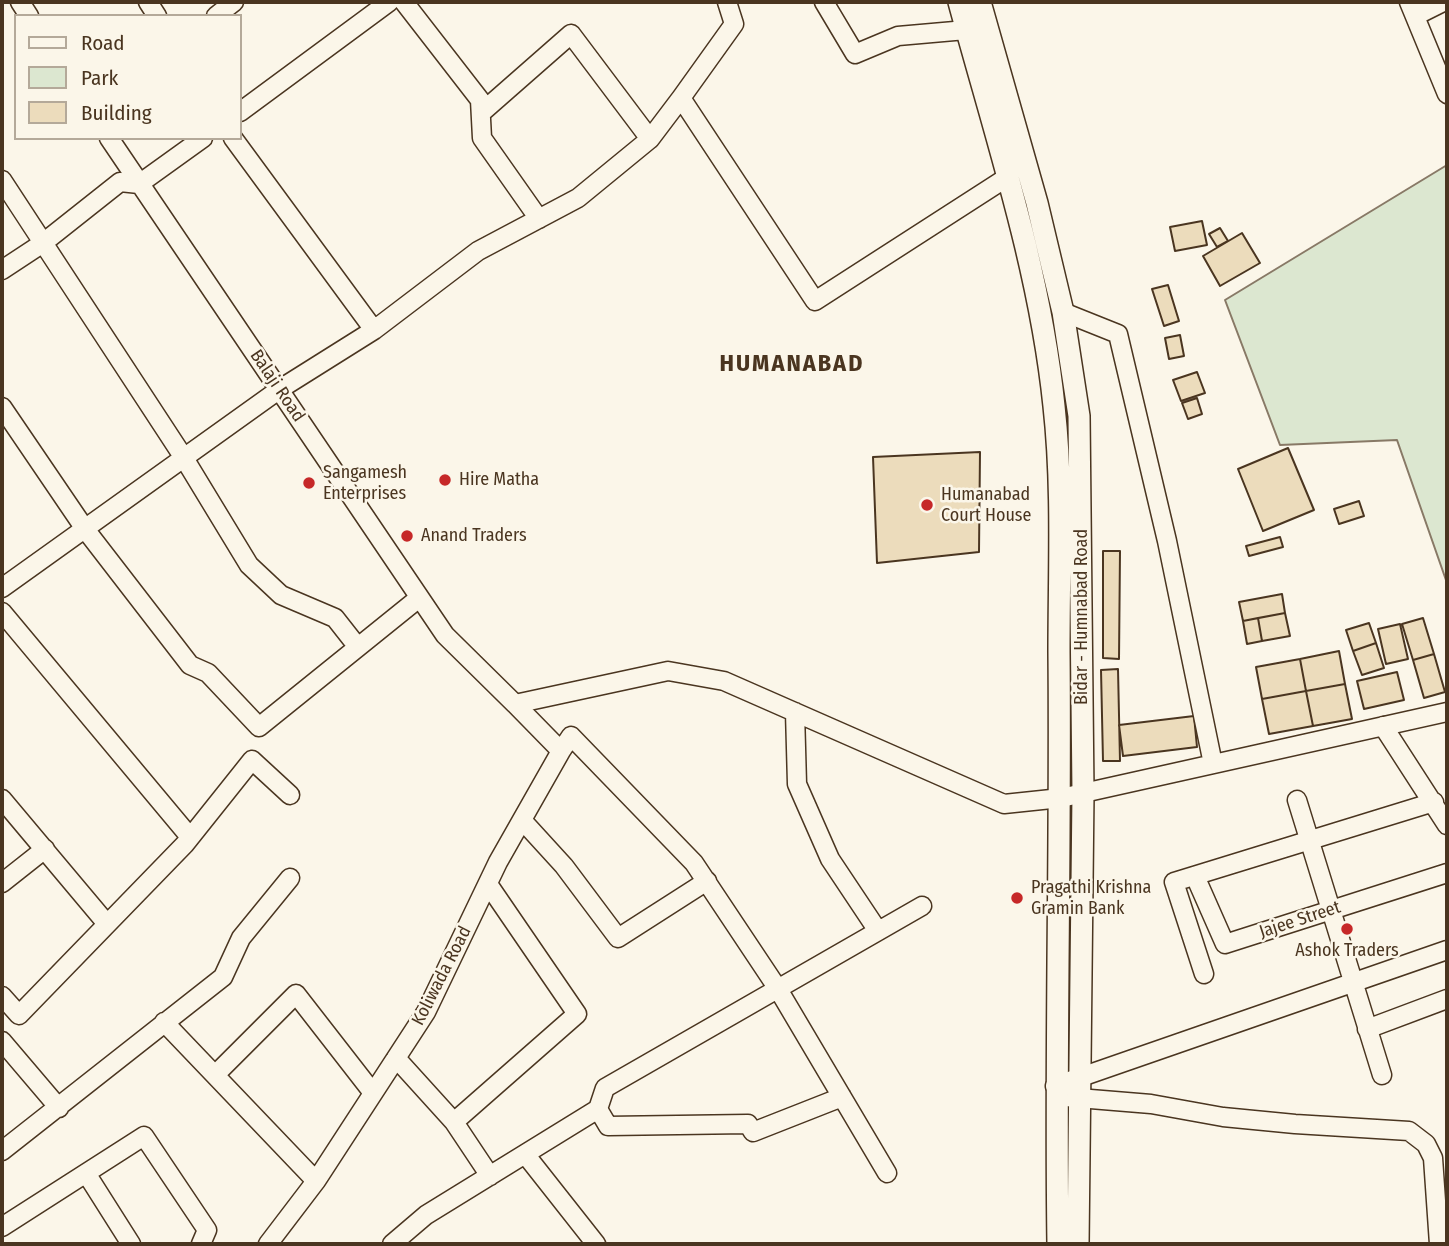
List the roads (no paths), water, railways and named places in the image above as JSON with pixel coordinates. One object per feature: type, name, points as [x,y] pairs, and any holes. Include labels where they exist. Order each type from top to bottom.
[{"type":"main road","name":"Bidar - Humnabad Road","points":[[959,2],[1016,209],[1045,335],[1055,410],[1060,798],[1055,1092],[1058,1244]]},
{"type":"main road","name":"Bidar - Humnabad Road","points":[[980,2],[1037,204],[1063,312],[1079,416],[1083,793],[1078,1244]]},
{"type":"street","points":[[219,14],[234,2]]},
{"type":"street","points":[[242,111],[389,2]]},
{"type":"street","points":[[404,2],[480,100],[482,138],[539,219]]},
{"type":"street","points":[[2,589],[279,389],[374,330],[478,251],[578,198],[650,139],[734,24],[727,2]]},
{"type":"street","points":[[824,2],[855,54],[898,36],[966,30]]},
{"type":"street","points":[[1443,2],[1412,9],[1447,94]]},
{"type":"street","points":[[481,113],[571,34],[650,139]]},
{"type":"street","points":[[681,98],[815,301],[1006,178]]},
{"type":"street","name":"Balaji Road","points":[[110,140],[445,635],[514,704]]},
{"type":"street","points":[[2,270],[43,243],[120,182],[139,184],[200,140]]},
{"type":"street","points":[[234,140],[374,330]]},
{"type":"street","points":[[2,180],[184,458],[249,565],[281,595],[335,618],[358,646]]},
{"type":"street","points":[[1063,312],[1118,334],[1167,541],[1213,764]]},
{"type":"street","points":[[2,407],[85,529],[190,666],[208,673],[259,727],[419,598]]},
{"type":"street","points":[[2,612],[190,837]]},
{"type":"street","points":[[514,704],[668,671],[724,681],[1004,804],[1060,798],[1447,712]]},
{"type":"street","points":[[514,704],[561,751],[571,736],[694,863],[778,989],[887,1173]]},
{"type":"street","points":[[795,712],[797,784],[831,859],[878,931]]},
{"type":"street","points":[[1383,726],[1447,825]]},
{"type":"street","name":"Koliwada Road","points":[[268,1244],[316,1181],[426,1012],[488,884],[561,751]]},
{"type":"street","points":[[59,1108],[2,1039],[19,1015],[190,837],[252,760],[290,795]]},
{"type":"street","points":[[2,799],[107,924]]},
{"type":"street","points":[[1297,800],[1382,1075]]},
{"type":"street","points":[[1204,974],[1174,882],[1434,802]]},
{"type":"street","points":[[522,820],[564,866],[618,938],[707,881]]},
{"type":"street","points":[[2,883],[45,849]]},
{"type":"street","name":"Jajee Street","points":[[1195,876],[1224,944],[1447,873]]},
{"type":"street","points":[[2,1152],[223,977],[241,938],[290,878]]},
{"type":"street","points":[[454,1122],[577,1014],[488,884]]},
{"type":"street","points":[[392,1244],[426,1215],[598,1109],[606,1088],[922,906]]},
{"type":"street","points":[[1055,1092],[1081,1087],[1352,983],[1447,950]]},
{"type":"street","points":[[215,1075],[296,994],[373,1093]]},
{"type":"street","points":[[2,996],[19,1015]]},
{"type":"street","points":[[1367,1030],[1447,999]]},
{"type":"street","points":[[164,1022],[316,1181]]},
{"type":"street","points":[[396,1058],[454,1122],[489,1176]]},
{"type":"street","points":[[1081,1087],[1223,1116],[1409,1130],[1426,1144],[1433,1158],[1439,1244]]},
{"type":"street","points":[[598,1109],[608,1126],[748,1124],[753,1132],[842,1097]]},
{"type":"street","points":[[2,1227],[144,1136],[207,1230],[201,1244]]},
{"type":"street","points":[[525,1154],[596,1244]]},
{"type":"street","points":[[86,1173],[131,1244]]},
{"type":"place","name":"Hire Matha","points":[[445,480]]},
{"type":"place","name":"Sangamesh Enterprises","points":[[309,483]]},
{"type":"place","name":"Humanabad Court House","points":[[927,505]]},
{"type":"place","name":"Anand Traders","points":[[407,536]]},
{"type":"place","name":"Pragathi Krishna Gramin Bank","points":[[1017,898]]},
{"type":"place","name":"Ashok Traders","points":[[1347,929]]},
{"type":"district","name":"HUMANABAD","points":[[792,364]]}]
